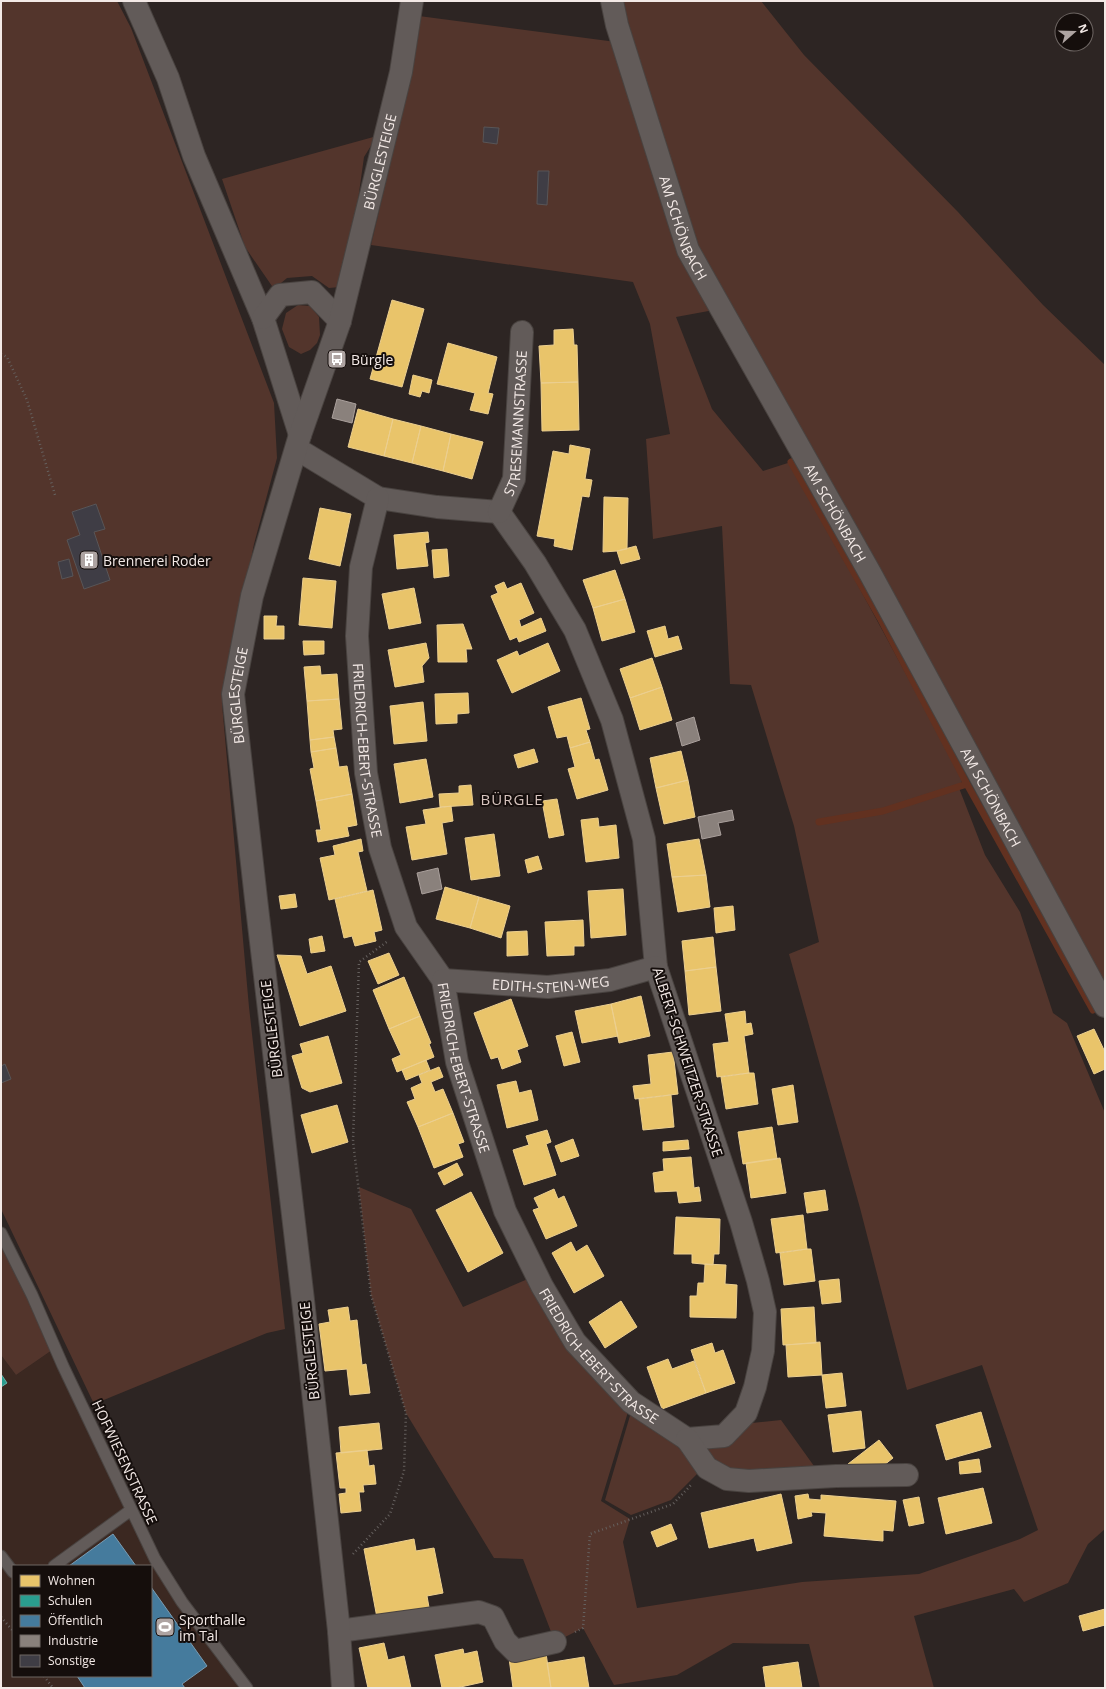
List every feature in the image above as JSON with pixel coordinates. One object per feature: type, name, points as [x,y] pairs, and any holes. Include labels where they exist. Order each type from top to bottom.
[{"type":"street","points":[[134,1],[168,78],[194,156],[263,318],[299,442],[378,498],[437,507],[499,512]]},
{"type":"street","name":"BÜRGLESTEIGE","points":[[343,1688],[339,1631],[304,1308],[256,899],[234,694],[252,596],[299,442],[340,321],[401,72],[412,1]]},
{"type":"street","name":"AM SCHÖNBACH","points":[[612,1],[617,25],[688,250],[870,573],[1105,1006]]},
{"type":"street","points":[[263,318],[280,295],[312,292],[340,321]]},
{"type":"street","name":"STRESEMANNSTRASSE","points":[[499,512],[514,479],[522,332]]},
{"type":"street","name":"FRIEDRICH-EBERT-STRASSE","points":[[378,498],[360,567],[357,636],[366,773],[380,848],[406,927],[443,980],[457,1062],[505,1211],[542,1286],[575,1342],[631,1402],[687,1439],[707,1468],[727,1478],[749,1481],[836,1476],[907,1476]]},
{"type":"street","name":"ALBERT-SCHWEITZER-STRASSE","points":[[499,512],[535,563],[575,630],[612,720],[644,839],[656,967],[741,1222],[758,1281],[765,1312],[763,1351],[755,1387],[746,1413],[724,1436],[687,1439]]},
{"type":"street","name":"EDITH-STEIN-WEG","points":[[443,980],[548,987],[610,980],[656,967]]},
{"type":"street","points":[[339,1631],[479,1612],[493,1617],[505,1641],[515,1651],[555,1642]]},
{"type":"lane","name":"HOFWIESENSTRASSE","points":[[1,1233],[32,1295],[62,1366],[154,1559],[182,1602],[247,1688]]},
{"type":"lane","points":[[55,1565],[131,1510]]},
{"type":"lane","points":[[1,1556],[12,1571]]},
{"type":"path","points":[[1,354],[7,357],[27,400],[55,495]]},
{"type":"path","points":[[333,1576],[390,1514],[404,1471],[406,1413],[371,1295],[354,1141],[359,962],[406,927]]},
{"type":"path","points":[[583,1628],[590,1534],[673,1504],[707,1468]]},
{"type":"path","points":[[1,1616],[12,1630]]},
{"type":"path","points":[[45,1677],[53,1688]]},
{"type":"shaded area","points":[[1,1],[117,1],[131,28],[274,403],[277,458],[254,544],[222,704],[249,1007],[285,1329],[267,1333],[94,1404],[1,1209]]},
{"type":"shaded area","points":[[622,1],[761,1],[804,55],[958,212],[1043,305],[1105,365],[1105,983],[706,263],[684,211]]},
{"type":"shaded area","points":[[419,16],[616,42],[714,310],[676,317],[712,409],[763,471],[791,462],[963,779],[959,788],[985,855],[1020,912],[1053,1013],[1067,1023],[1105,1113],[1105,1529],[1088,1544],[1068,1583],[1024,1602],[1014,1589],[914,1616],[934,1688],[820,1688],[809,1644],[733,1643],[677,1675],[614,1685],[583,1628],[555,1642],[523,1559],[494,1558],[406,1413],[371,1295],[359,1187],[411,1209],[463,1307],[537,1275],[631,1402],[601,1501],[630,1519],[623,1542],[637,1608],[802,1582],[919,1574],[1020,1539],[1038,1530],[982,1365],[907,1390],[860,1208],[789,954],[819,942],[794,826],[751,685],[730,684],[722,526],[653,539],[646,439],[670,434],[650,324],[633,282],[371,245],[407,92]],"holes":[[[940,793],[883,811],[818,822],[881,809]]]},
{"type":"shaded area","points":[[377,136],[364,157],[357,207],[340,287],[329,288],[312,276],[287,278],[274,289],[245,247],[222,179]]},
{"type":"shaded area","points":[[298,305],[310,306],[319,317],[320,335],[317,343],[310,350],[301,354],[289,347],[282,329],[286,313]]},
{"type":"shaded area","points":[[1,1233],[55,1348],[16,1375],[1,1355]]},
{"type":"shaded area","points":[[55,1348],[155,1559],[247,1688],[1,1688],[1,1355],[16,1375]]},
{"type":"shaded area","points":[[632,1409],[685,1443],[742,1424],[781,1420],[819,1473],[750,1477],[708,1463],[671,1500],[631,1515],[605,1500]]},
{"type":"building: Wohnen","points":[[392,300],[424,309],[402,387],[370,379]]},
{"type":"building: Wohnen","points":[[573,329],[574,345],[577,345],[578,382],[541,383],[539,346],[554,345],[554,330]]},
{"type":"building: Wohnen","points":[[448,343],[497,357],[488,393],[493,394],[488,414],[470,410],[475,393],[437,384]]},
{"type":"building: Wohnen","points":[[413,375],[432,380],[429,393],[422,391],[420,397],[409,394]]},
{"type":"building: Wohnen","points":[[578,382],[579,430],[542,431],[541,383]]},
{"type":"building: Wohnen","points":[[358,409],[393,419],[384,456],[348,447]]},
{"type":"building: Wohnen","points":[[393,419],[421,426],[412,463],[384,456]]},
{"type":"building: Wohnen","points":[[421,426],[451,434],[443,471],[412,463]]},
{"type":"building: Wohnen","points":[[451,434],[483,442],[472,479],[443,471]]},
{"type":"building: Wohnen","points":[[570,445],[590,449],[585,479],[592,480],[589,497],[582,496],[572,550],[554,546],[555,539],[537,536],[553,451],[569,454]]},
{"type":"building: Wohnen","points":[[604,497],[628,498],[627,549],[603,552]]},
{"type":"building: Wohnen","points":[[320,508],[351,514],[340,566],[309,559]]},
{"type":"building: Wohnen","points":[[428,532],[429,542],[425,543],[428,566],[397,569],[394,535]]},
{"type":"building: Wohnen","points":[[636,546],[640,559],[621,564],[617,551]]},
{"type":"building: Wohnen","points":[[447,549],[449,576],[434,578],[432,550]]},
{"type":"building: Wohnen","points":[[615,570],[625,599],[593,608],[583,580]]},
{"type":"building: Wohnen","points":[[303,578],[336,581],[332,628],[299,625]]},
{"type":"building: Wohnen","points":[[504,582],[507,589],[521,583],[534,613],[519,620],[521,627],[541,618],[546,631],[519,642],[517,637],[510,640],[491,596],[498,593],[495,586]]},
{"type":"building: Wohnen","points":[[414,588],[421,623],[389,629],[382,594]]},
{"type":"building: Wohnen","points":[[625,599],[635,632],[602,641],[593,608]]},
{"type":"building: Wohnen","points":[[264,616],[277,616],[276,626],[284,626],[284,639],[264,639]]},
{"type":"building: Wohnen","points":[[463,624],[472,649],[466,649],[467,662],[438,662],[437,625]]},
{"type":"building: Wohnen","points":[[665,626],[668,639],[678,636],[682,649],[655,657],[647,631]]},
{"type":"building: Wohnen","points":[[303,641],[324,641],[324,654],[304,655]]},
{"type":"building: Wohnen","points":[[426,643],[429,658],[422,666],[424,682],[395,687],[388,650]]},
{"type":"building: Wohnen","points":[[548,643],[560,671],[512,693],[497,660],[517,651],[519,656]]},
{"type":"building: Wohnen","points":[[652,658],[662,687],[630,698],[620,669]]},
{"type":"building: Wohnen","points":[[320,666],[321,675],[337,674],[339,699],[307,701],[304,667]]},
{"type":"building: Wohnen","points":[[662,687],[672,720],[640,730],[630,698]]},
{"type":"building: Wohnen","points":[[468,693],[469,713],[457,714],[457,723],[436,724],[435,694]]},
{"type":"building: Wohnen","points":[[581,698],[590,729],[586,730],[590,742],[570,748],[567,736],[557,738],[548,707]]},
{"type":"building: Wohnen","points":[[339,699],[342,729],[333,730],[334,737],[310,740],[307,701]]},
{"type":"building: Wohnen","points":[[423,702],[427,741],[394,744],[390,706]]},
{"type":"building: Wohnen","points":[[334,737],[336,748],[311,752],[310,740]]},
{"type":"building: Wohnen","points":[[590,742],[595,760],[599,759],[608,790],[577,799],[568,769],[575,767],[570,748]]},
{"type":"building: Wohnen","points":[[336,748],[339,767],[347,766],[352,794],[316,801],[310,769],[314,768],[311,752]]},
{"type":"building: Wohnen","points":[[534,749],[538,762],[518,768],[514,755]]},
{"type":"building: Wohnen","points":[[681,751],[688,780],[656,788],[650,758]]},
{"type":"building: Wohnen","points":[[426,759],[433,797],[400,803],[394,764]]},
{"type":"building: Wohnen","points":[[688,780],[695,817],[664,824],[656,788]]},
{"type":"building: Wohnen","points":[[471,785],[473,805],[440,807],[439,794],[459,793],[459,786]]},
{"type":"building: Wohnen","points":[[352,794],[357,825],[347,827],[349,836],[318,842],[316,830],[321,830],[316,801]]},
{"type":"building: Wohnen","points":[[557,799],[564,835],[549,838],[542,801]]},
{"type":"building: Wohnen","points":[[451,806],[453,821],[442,823],[447,854],[412,860],[406,827],[426,824],[423,810]]},
{"type":"building: Wohnen","points":[[598,818],[599,827],[616,825],[619,858],[586,862],[581,820]]},
{"type":"building: Wohnen","points":[[494,834],[500,876],[471,880],[465,838]]},
{"type":"building: Wohnen","points":[[361,839],[363,851],[358,852],[367,891],[329,900],[320,858],[335,855],[333,846]]},
{"type":"building: Wohnen","points":[[699,839],[706,875],[672,877],[667,844]]},
{"type":"building: Wohnen","points":[[538,856],[542,869],[528,873],[525,860]]},
{"type":"building: Wohnen","points":[[706,875],[710,907],[678,912],[672,877]]},
{"type":"building: Wohnen","points":[[445,887],[479,897],[470,928],[436,919]]},
{"type":"building: Wohnen","points":[[623,889],[626,935],[591,938],[588,891]]},
{"type":"building: Wohnen","points":[[373,890],[382,930],[374,932],[376,941],[355,946],[352,936],[344,938],[335,899]]},
{"type":"building: Wohnen","points":[[295,894],[297,907],[281,909],[279,896]]},
{"type":"building: Wohnen","points":[[479,897],[510,906],[501,938],[470,928]]},
{"type":"building: Wohnen","points":[[733,906],[735,930],[716,933],[714,908]]},
{"type":"building: Wohnen","points":[[583,920],[584,946],[574,946],[574,955],[547,956],[545,922]]},
{"type":"building: Wohnen","points":[[527,931],[528,955],[507,956],[507,932]]},
{"type":"building: Wohnen","points":[[322,936],[325,951],[311,953],[309,939]]},
{"type":"building: Wohnen","points":[[713,937],[716,967],[685,971],[682,941]]},
{"type":"building: Wohnen","points":[[389,953],[399,975],[378,984],[368,961]]},
{"type":"building: Wohnen","points":[[277,955],[301,956],[307,974],[331,966],[346,1011],[300,1026]]},
{"type":"building: Wohnen","points":[[716,967],[721,1011],[689,1015],[685,971]]},
{"type":"building: Wohnen","points":[[404,977],[420,1016],[389,1029],[373,990]]},
{"type":"building: Wohnen","points":[[641,996],[650,1036],[619,1043],[611,1004]]},
{"type":"building: Wohnen","points":[[511,999],[528,1046],[517,1050],[521,1062],[502,1069],[498,1057],[491,1059],[474,1013]]},
{"type":"building: Wohnen","points":[[611,1004],[618,1036],[582,1043],[575,1011]]},
{"type":"building: Wohnen","points":[[745,1011],[746,1024],[751,1023],[753,1034],[744,1036],[749,1073],[717,1077],[713,1044],[729,1042],[725,1014]]},
{"type":"building: Wohnen","points":[[420,1016],[431,1043],[429,1044],[434,1057],[397,1072],[392,1059],[401,1055],[389,1029]]},
{"type":"building: Wohnen","points":[[1094,1029],[1105,1052],[1105,1069],[1094,1074],[1077,1036]]},
{"type":"building: Wohnen","points":[[572,1032],[580,1062],[564,1066],[556,1036]]},
{"type":"building: Wohnen","points":[[328,1036],[342,1083],[310,1092],[302,1088],[292,1056],[303,1053],[300,1044]]},
{"type":"building: Wohnen","points":[[673,1052],[678,1094],[635,1099],[633,1086],[651,1084],[648,1055]]},
{"type":"building: Wohnen","points":[[426,1060],[430,1070],[406,1080],[402,1070]]},
{"type":"building: Wohnen","points":[[439,1067],[443,1077],[431,1082],[435,1092],[443,1089],[453,1113],[418,1127],[407,1102],[415,1099],[411,1088],[422,1083],[419,1075]]},
{"type":"building: Wohnen","points":[[754,1073],[758,1104],[726,1109],[721,1077]]},
{"type":"building: Wohnen","points":[[516,1081],[519,1093],[531,1090],[538,1120],[507,1128],[497,1085]]},
{"type":"building: Wohnen","points":[[793,1085],[798,1122],[778,1125],[772,1089]]},
{"type":"building: Wohnen","points":[[671,1095],[674,1127],[643,1130],[639,1099]]},
{"type":"building: Wohnen","points":[[337,1105],[348,1142],[312,1153],[301,1115]]},
{"type":"building: Wohnen","points":[[453,1113],[464,1142],[458,1144],[463,1157],[434,1168],[418,1127]]},
{"type":"building: Wohnen","points":[[772,1127],[777,1159],[743,1164],[738,1132]]},
{"type":"building: Wohnen","points":[[547,1130],[551,1142],[546,1144],[556,1175],[524,1185],[513,1150],[529,1145],[526,1136]]},
{"type":"building: Wohnen","points":[[573,1139],[579,1156],[561,1162],[555,1146]]},
{"type":"building: Wohnen","points":[[688,1140],[689,1149],[663,1151],[663,1142]]},
{"type":"building: Wohnen","points":[[691,1157],[694,1188],[699,1187],[701,1201],[679,1203],[677,1191],[655,1192],[653,1173],[664,1171],[663,1159]]},
{"type":"building: Wohnen","points":[[780,1158],[786,1193],[751,1198],[746,1163]]},
{"type":"building: Wohnen","points":[[457,1163],[463,1175],[444,1185],[438,1173]]},
{"type":"building: Wohnen","points":[[554,1189],[558,1199],[564,1196],[577,1226],[546,1239],[533,1210],[539,1208],[534,1198]]},
{"type":"building: Wohnen","points":[[825,1190],[828,1210],[807,1213],[804,1193]]},
{"type":"building: Wohnen","points":[[471,1192],[503,1253],[468,1272],[436,1210]]},
{"type":"building: Wohnen","points":[[803,1215],[807,1249],[776,1253],[771,1219]]},
{"type":"building: Wohnen","points":[[676,1217],[720,1219],[719,1254],[714,1254],[713,1265],[692,1263],[692,1254],[674,1254]]},
{"type":"building: Wohnen","points":[[571,1242],[576,1252],[587,1245],[604,1276],[574,1293],[552,1253]]},
{"type":"building: Wohnen","points":[[811,1249],[815,1281],[784,1285],[780,1253]]},
{"type":"building: Wohnen","points":[[705,1264],[726,1265],[725,1284],[737,1285],[736,1318],[690,1317],[690,1296],[697,1296],[698,1283],[704,1283]]},
{"type":"building: Wohnen","points":[[839,1279],[841,1302],[822,1304],[819,1281]]},
{"type":"building: Wohnen","points":[[621,1301],[637,1327],[605,1348],[589,1322]]},
{"type":"building: Wohnen","points":[[348,1307],[350,1321],[357,1320],[362,1365],[366,1364],[370,1393],[350,1395],[347,1369],[325,1371],[319,1324],[330,1322],[328,1310]]},
{"type":"building: Wohnen","points":[[814,1307],[816,1343],[783,1345],[781,1309]]},
{"type":"building: Wohnen","points":[[820,1342],[822,1375],[788,1377],[786,1345]]},
{"type":"building: Wohnen","points":[[712,1343],[715,1353],[723,1350],[735,1383],[706,1393],[691,1350]]},
{"type":"building: Wohnen","points":[[668,1359],[672,1369],[694,1361],[706,1393],[662,1409],[647,1367]]},
{"type":"building: Wohnen","points":[[842,1373],[846,1406],[826,1408],[822,1375]]},
{"type":"building: Wohnen","points":[[861,1411],[865,1448],[833,1452],[828,1415]]},
{"type":"building: Wohnen","points":[[981,1412],[991,1447],[946,1460],[936,1425]]},
{"type":"building: Wohnen","points":[[379,1423],[382,1449],[341,1453],[339,1427]]},
{"type":"building: Wohnen","points":[[879,1440],[893,1458],[879,1469],[848,1464]]},
{"type":"building: Wohnen","points":[[367,1450],[369,1466],[374,1465],[376,1484],[363,1485],[364,1492],[359,1492],[361,1511],[341,1513],[339,1494],[346,1493],[346,1488],[340,1488],[336,1453]]},
{"type":"building: Wohnen","points":[[979,1459],[981,1472],[960,1474],[959,1462]]},
{"type":"building: Wohnen","points":[[983,1488],[992,1523],[946,1534],[938,1498]]},
{"type":"building: Wohnen","points":[[781,1494],[792,1543],[757,1551],[754,1538],[709,1548],[701,1513]]},
{"type":"building: Wohnen","points":[[808,1494],[809,1499],[821,1500],[821,1495],[896,1501],[893,1531],[883,1530],[883,1541],[824,1536],[826,1513],[811,1512],[812,1516],[798,1519],[795,1496]]},
{"type":"building: Wohnen","points":[[919,1497],[924,1523],[909,1526],[903,1500]]},
{"type":"building: Wohnen","points":[[671,1524],[677,1539],[657,1547],[651,1532]]},
{"type":"building: Wohnen","points":[[414,1539],[416,1551],[434,1548],[443,1593],[427,1596],[430,1613],[378,1623],[364,1549]]},
{"type":"building: Wohnen","points":[[1105,1609],[1105,1625],[1083,1631],[1079,1616]]},
{"type":"building: Wohnen","points":[[384,1643],[388,1660],[404,1656],[411,1688],[368,1688],[359,1648]]},
{"type":"building: Wohnen","points":[[463,1649],[464,1654],[477,1651],[483,1682],[456,1688],[442,1688],[435,1655]]},
{"type":"building: Wohnen","points":[[546,1653],[551,1688],[513,1688],[509,1658]]},
{"type":"building: Wohnen","points":[[584,1657],[589,1688],[551,1688],[547,1663]]},
{"type":"building: Wohnen","points":[[798,1662],[802,1688],[766,1688],[763,1667]]},
{"type":"building: Schulen","points":[[1,1374],[7,1383],[1,1387]]},
{"type":"building: Öffentlich","points":[[113,1534],[135,1565],[70,1565]]},
{"type":"building: Öffentlich","name":"Sporthalle im Tal","points":[[152,1588],[207,1666],[182,1684],[185,1688],[85,1688],[78,1677],[152,1677]]},
{"type":"building: Industrie","points":[[337,399],[356,404],[352,423],[332,418]]},
{"type":"building: Industrie","points":[[694,717],[700,740],[682,746],[676,723]]},
{"type":"building: Industrie","points":[[732,810],[734,820],[718,823],[721,835],[702,839],[698,817]]},
{"type":"building: Industrie","points":[[438,868],[442,889],[422,894],[417,873]]},
{"type":"building: Sonstige","points":[[484,127],[499,128],[497,144],[483,142]]},
{"type":"building: Sonstige","points":[[538,171],[549,171],[547,205],[537,204]]},
{"type":"building: Sonstige","name":"Brennerei Roder","points":[[96,504],[105,529],[94,532],[110,580],[84,589],[67,540],[80,535],[72,512]]},
{"type":"building: Sonstige","points":[[69,559],[73,576],[62,579],[58,562]]},
{"type":"building: Sonstige","points":[[5,1064],[11,1079],[1,1083],[1,1066]]},
{"type":"waterway","points":[[791,462],[880,618],[967,784]]},
{"type":"waterway","points":[[819,822],[883,811],[967,784],[1093,1010]]},
{"type":"place","name":"Bürgle","points":[[337,359]]},
{"type":"place","name":"Brennerei Roder","points":[[89,560]]},
{"type":"place","name":"Sporthalle im Tal","points":[[165,1627]]},
{"type":"district","name":"BÜRGLE","points":[[512,799]]}]
